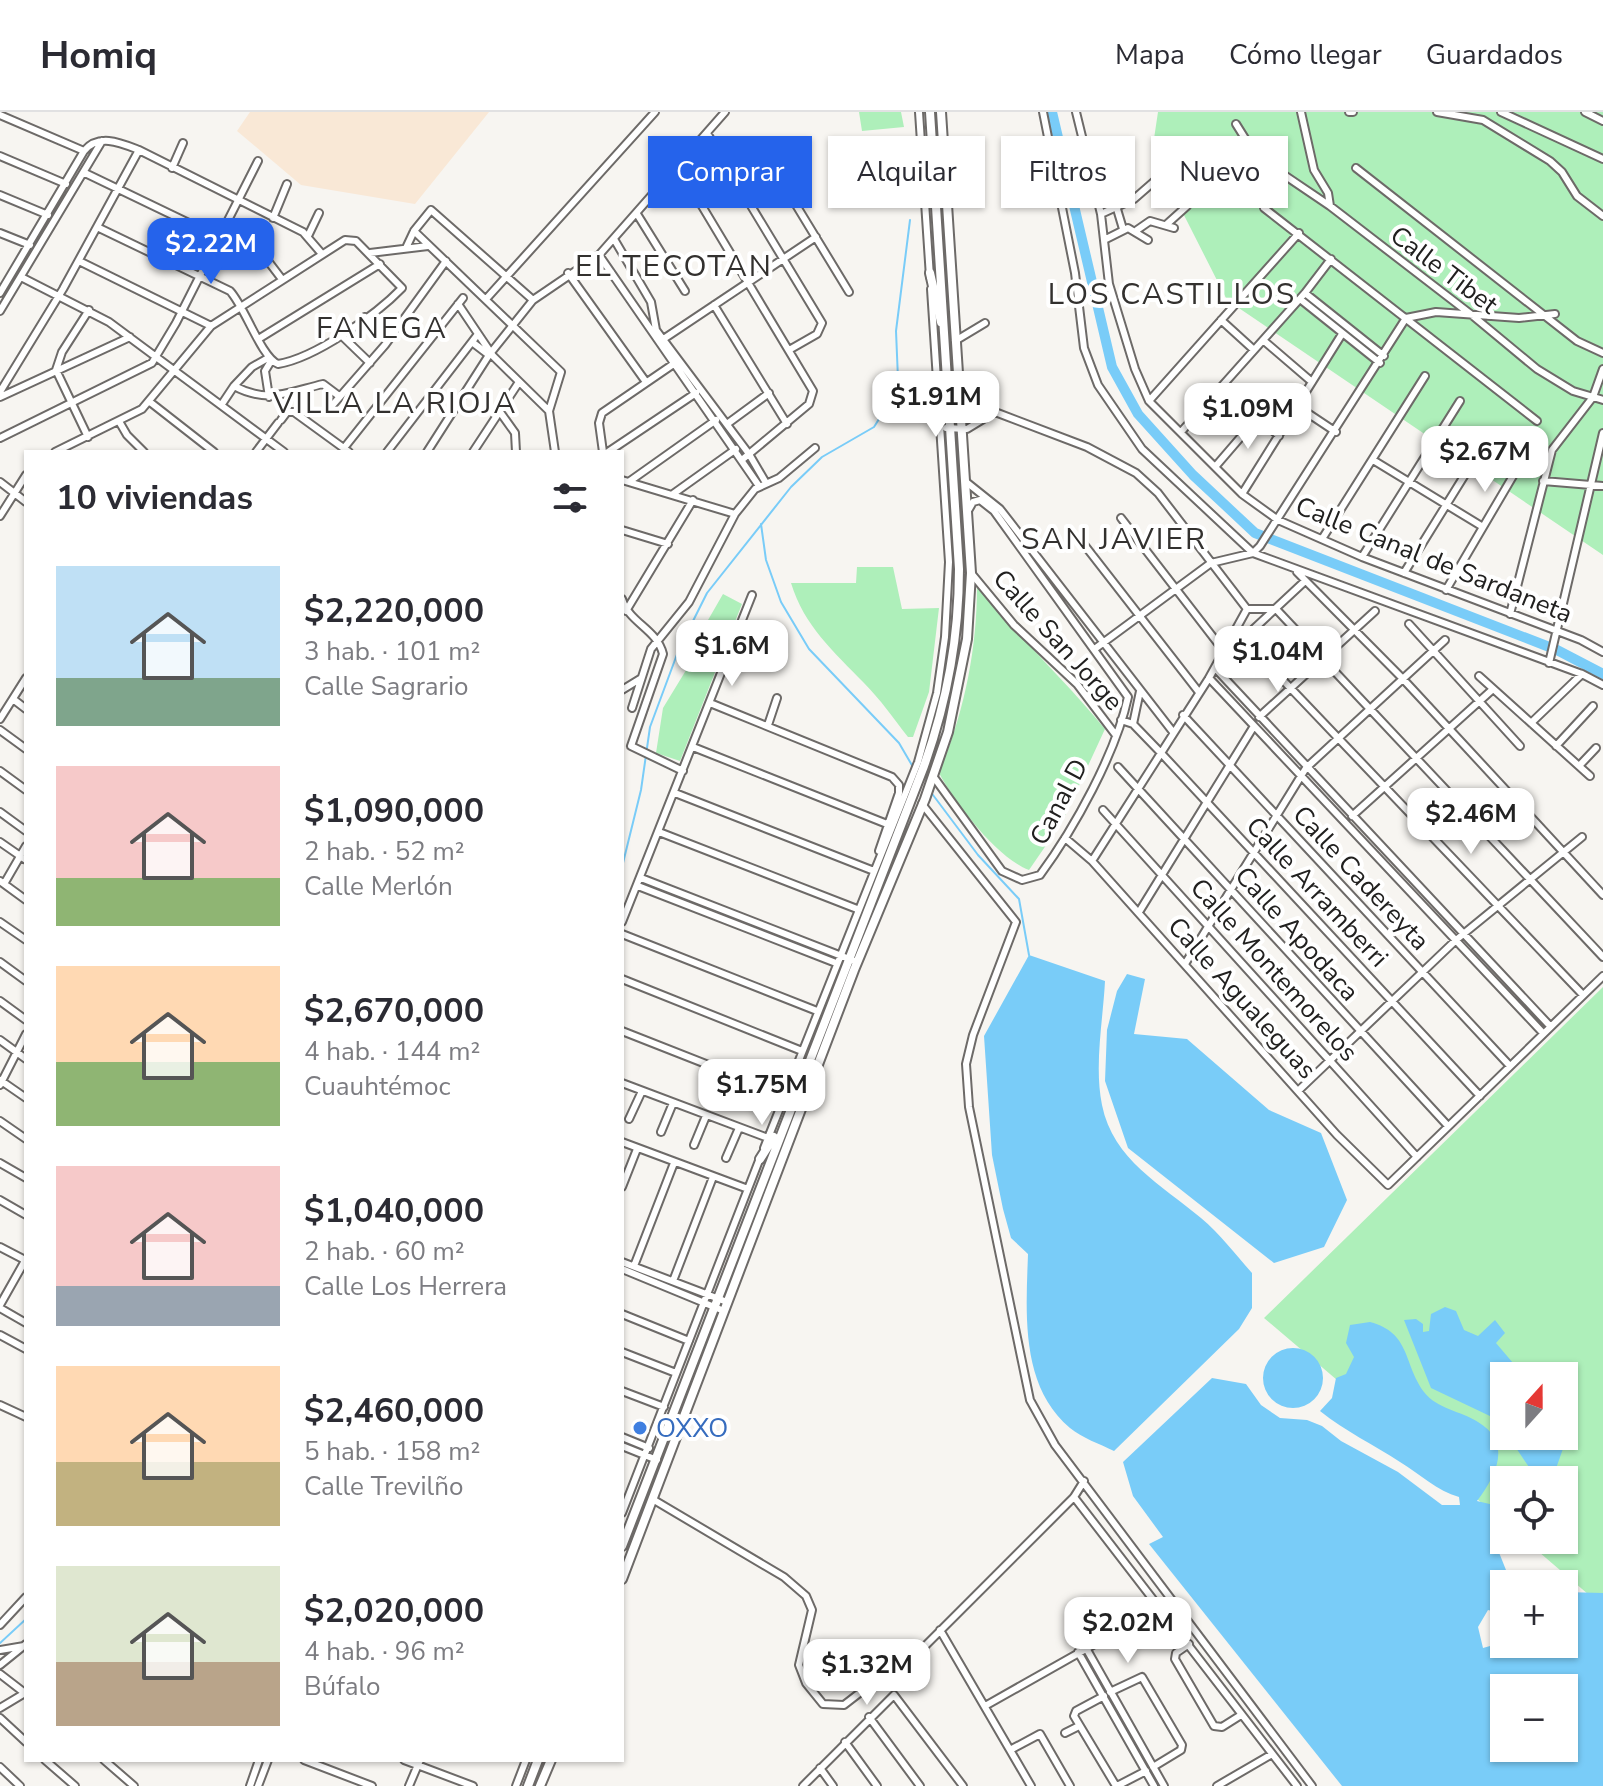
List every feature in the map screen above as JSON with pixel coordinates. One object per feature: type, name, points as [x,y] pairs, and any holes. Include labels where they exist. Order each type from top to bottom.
[{"type":"main road","points":[[624,1574],[726,1306],[946,696],[956,639],[959,569],[930,112]]},
{"type":"main road","points":[[624,1541],[658,1456],[711,1302],[851,964],[924,801],[948,732],[961,674],[971,573],[941,112]]},
{"type":"main road","points":[[930,273],[945,332]]},
{"type":"main road","points":[[941,440],[951,433]]},
{"type":"main road","points":[[951,433],[959,442],[965,477]]},
{"type":"main road","points":[[760,1159],[789,1112]]},
{"type":"main road","points":[[528,1786],[537,1762]]},
{"type":"main road","points":[[540,1786],[549,1763]]},
{"type":"street","points":[[487,298],[655,112]]},
{"type":"street","points":[[704,136],[725,112]]},
{"type":"street","points":[[919,112],[948,594],[937,693],[921,764]]},
{"type":"street","points":[[1043,112],[1049,136]]},
{"type":"street","points":[[1076,112],[1081,136]]},
{"type":"street","points":[[1301,112],[1314,170],[1328,193],[1330,206]]},
{"type":"street","points":[[1437,112],[1483,120],[1550,161],[1562,172],[1577,196],[1603,216]]},
{"type":"street","points":[[1501,112],[1603,159]]},
{"type":"street","points":[[1585,112],[1603,121]]},
{"type":"street","points":[[0,115],[84,151]]},
{"type":"street","name":"Calle Tibet","points":[[1236,124],[1256,156],[1330,206],[1555,382],[1603,400]]},
{"type":"street","points":[[707,133],[822,328],[789,350]]},
{"type":"street","points":[[0,311],[102,141]]},
{"type":"street","points":[[0,293],[84,151],[91,143],[102,141],[115,141],[139,150],[273,218],[308,236],[322,254]]},
{"type":"street","points":[[172,168],[183,143]]},
{"type":"street","points":[[0,394],[79,261],[139,150]]},
{"type":"street","points":[[0,156],[66,184]]},
{"type":"street","points":[[0,438],[141,371],[157,357],[258,161]]},
{"type":"street","points":[[1356,168],[1577,341],[1603,353]]},
{"type":"street","points":[[85,173],[268,261],[281,278]]},
{"type":"street","points":[[273,218],[287,184]]},
{"type":"street","points":[[1101,214],[1117,209],[1151,184]]},
{"type":"street","points":[[0,195],[48,215]]},
{"type":"street","points":[[428,450],[491,355],[533,300],[568,273],[599,255],[648,201]]},
{"type":"street","points":[[702,208],[814,396],[787,424],[746,456]]},
{"type":"street","points":[[798,208],[849,292]]},
{"type":"street","points":[[1066,208],[1084,348],[1098,385],[1142,449],[1253,553],[1550,660],[1603,685]]},
{"type":"street","points":[[1099,208],[1116,308],[1149,401],[1299,233]]},
{"type":"street","points":[[1137,230],[1150,221],[1171,226],[1185,208]]},
{"type":"street","points":[[1264,208],[1537,421]]},
{"type":"street","points":[[1117,209],[1123,229]]},
{"type":"street","points":[[406,248],[414,231],[431,210],[533,300]]},
{"type":"street","points":[[308,236],[319,213]]},
{"type":"street","points":[[637,214],[685,291]]},
{"type":"street","points":[[59,450],[120,423],[150,402],[211,326],[240,306],[281,278],[345,240],[356,241],[401,285],[399,291],[340,334],[299,358],[278,364],[270,360],[260,338],[240,306],[230,291],[97,227]]},
{"type":"street","points":[[1104,240],[1123,229],[1137,230],[1148,240]]},
{"type":"street","points":[[414,231],[561,372],[549,411],[555,450]]},
{"type":"street","points":[[0,233],[30,245]]},
{"type":"street","points":[[661,341],[816,237]]},
{"type":"street","points":[[614,239],[651,302],[661,341],[736,449],[746,456]]},
{"type":"street","points":[[370,253],[428,246]]},
{"type":"street","points":[[599,255],[661,341],[727,424],[762,485]]},
{"type":"street","points":[[1181,432],[1303,296],[1331,259]]},
{"type":"street","points":[[79,261],[211,326]]},
{"type":"street","points":[[330,408],[391,337],[446,261]]},
{"type":"street","points":[[260,338],[380,264]]},
{"type":"street","points":[[0,270],[11,275]]},
{"type":"street","points":[[568,273],[646,382]]},
{"type":"street","points":[[21,277],[89,310],[130,337],[281,450]]},
{"type":"street","points":[[1303,296],[1342,334],[1382,360]]},
{"type":"street","points":[[1303,296],[1382,360]]},
{"type":"street","points":[[258,450],[287,412],[294,412],[346,450],[460,301],[491,355]]},
{"type":"street","points":[[714,305],[787,424]]},
{"type":"street","points":[[88,437],[56,370],[62,352],[89,310]]},
{"type":"street","points":[[1099,646],[1211,563],[1253,553],[1260,546],[1336,432],[1406,318],[1421,312],[1473,316],[1555,314]]},
{"type":"street","points":[[365,317],[391,337]]},
{"type":"street","points":[[1221,320],[1254,350]]},
{"type":"street","points":[[955,341],[985,323]]},
{"type":"street","points":[[340,334],[370,363]]},
{"type":"street","points":[[389,450],[478,334]]},
{"type":"street","points":[[1242,494],[1342,334]]},
{"type":"street","points":[[0,394],[130,337]]},
{"type":"street","points":[[1263,340],[1312,382]]},
{"type":"street","points":[[472,342],[491,355],[549,411]]},
{"type":"street","points":[[222,404],[242,375],[270,360]]},
{"type":"street","points":[[269,397],[265,371],[270,360]]},
{"type":"street","points":[[606,450],[599,423],[602,413],[675,363]]},
{"type":"street","points":[[1510,614],[1552,450],[1593,397],[1603,369]]},
{"type":"street","points":[[1322,539],[1425,376]]},
{"type":"street","points":[[474,450],[519,382]]},
{"type":"street","points":[[234,386],[259,397],[269,397],[323,384],[339,396]]},
{"type":"street","points":[[1223,386],[1279,436]]},
{"type":"street","points":[[609,450],[696,393]]},
{"type":"street","points":[[727,424],[769,393]]},
{"type":"street","name":"Calle Canal de Sardaneta","points":[[1149,401],[1242,494],[1278,520],[1362,557],[1603,652]]},
{"type":"street","points":[[1362,557],[1460,401]]},
{"type":"street","points":[[150,402],[211,450]]},
{"type":"street","points":[[1297,406],[1336,432]]},
{"type":"street","points":[[500,412],[515,433],[516,450]]},
{"type":"street","points":[[940,428],[951,433],[962,430],[995,412],[1111,458],[1152,486],[1247,609]]},
{"type":"street","points":[[1215,467],[1258,417]]},
{"type":"street","points":[[630,481],[716,420]]},
{"type":"street","points":[[120,423],[142,450]]},
{"type":"street","points":[[1404,573],[1492,431]]},
{"type":"street","points":[[1550,660],[1603,433]]},
{"type":"street","points":[[74,443],[77,450]]},
{"type":"street","points":[[632,708],[640,679],[658,640],[689,602],[735,514],[762,485],[779,478],[815,448]]},
{"type":"street","points":[[673,494],[736,449]]},
{"type":"street","points":[[1373,460],[1483,527]]},
{"type":"street","points":[[1446,590],[1513,476]]},
{"type":"street","points":[[965,477],[1000,509],[1099,646]]},
{"type":"street","points":[[0,516],[24,478]]},
{"type":"street","points":[[624,480],[735,514]]},
{"type":"street","points":[[1543,481],[1603,486]]},
{"type":"street","points":[[0,482],[24,500]]},
{"type":"street","points":[[626,611],[693,500]]},
{"type":"street","points":[[968,513],[976,500],[989,506],[1049,590],[1173,732]]},
{"type":"street","points":[[1121,518],[1223,650]]},
{"type":"street","points":[[624,531],[668,544]]},
{"type":"street","points":[[1079,538],[1198,691]]},
{"type":"street","points":[[1295,570],[1403,679],[1603,895]]},
{"type":"street","name":"Calle San Jorge","points":[[971,573],[1014,625],[1077,684],[1115,734]]},
{"type":"street","points":[[1244,638],[1305,581]]},
{"type":"street","points":[[624,917],[752,595]]},
{"type":"street","points":[[624,605],[626,611],[658,640],[662,662],[639,714],[631,741],[636,751],[683,771]]},
{"type":"street","points":[[1247,609],[1276,609],[1603,957]]},
{"type":"street","points":[[1092,861],[1209,678],[1247,609]]},
{"type":"street","points":[[1259,717],[1375,611]]},
{"type":"street","points":[[1409,624],[1520,746]]},
{"type":"street","points":[[1237,632],[1583,995]]},
{"type":"street","points":[[1185,964],[1306,768],[1445,640]]},
{"type":"street","name":"Canal D","points":[[932,779],[1008,876],[1022,880],[1040,875],[1065,838],[1121,720],[1127,692],[1099,646]]},
{"type":"street","points":[[1215,668],[1550,1026]]},
{"type":"street","points":[[1531,723],[1582,674]]},
{"type":"street","points":[[1479,676],[1590,776]]},
{"type":"street","points":[[1209,678],[1543,1033]]},
{"type":"street","points":[[624,689],[640,679]]},
{"type":"street","points":[[0,719],[24,681]]},
{"type":"street","points":[[1352,816],[1493,689]]},
{"type":"street","points":[[1133,724],[1140,691]]},
{"type":"street","points":[[768,725],[777,698]]},
{"type":"street","points":[[13,699],[24,707]]},
{"type":"street","points":[[624,703],[639,714]]},
{"type":"street","points":[[707,1294],[874,871],[899,793],[896,781],[884,772],[710,703]]},
{"type":"street","points":[[1556,746],[1593,706]]},
{"type":"street","name":"Calle Cadereyta","points":[[1183,715],[1510,1066]]},
{"type":"street","name":"Calle Arramberri","points":[[1121,720],[1133,724],[1161,753],[1480,1096]]},
{"type":"street","points":[[1139,912],[1254,726]]},
{"type":"street","points":[[0,730],[24,748]]},
{"type":"street","points":[[693,747],[887,824]]},
{"type":"street","points":[[1579,766],[1596,748]]},
{"type":"street","name":"Calle Apodaca","points":[[1118,767],[1448,1126]]},
{"type":"street","points":[[0,771],[24,789]]},
{"type":"street","points":[[675,793],[874,871]]},
{"type":"street","points":[[924,801],[1016,922],[973,1035],[966,1064],[969,1107],[1030,1400],[1042,1426],[1312,1786]]},
{"type":"street","name":"Calle Montemorelos","points":[[1103,810],[1417,1157]]},
{"type":"street","points":[[0,812],[24,830]]},
{"type":"street","points":[[659,832],[857,909]]},
{"type":"street","points":[[878,860],[893,837]]},
{"type":"street","points":[[1298,1091],[1456,940],[1582,837]]},
{"type":"street","name":"Calle Agualeguas","points":[[1065,838],[1092,861],[1298,1091],[1388,1185],[1417,1157]]},
{"type":"street","points":[[0,842],[23,858],[2,883],[24,899]]},
{"type":"street","points":[[641,878],[839,955],[851,964]]},
{"type":"street","points":[[638,886],[836,963],[851,964]]},
{"type":"street","points":[[0,922],[24,939]]},
{"type":"street","points":[[624,935],[817,1011]]},
{"type":"street","points":[[0,962],[24,980]]},
{"type":"street","points":[[1417,1157],[1603,976]]},
{"type":"street","points":[[624,980],[802,1051]]},
{"type":"street","points":[[0,1001],[24,1019]]},
{"type":"street","points":[[624,1032],[785,1095]]},
{"type":"street","points":[[24,1038],[1,1082],[24,1097]]},
{"type":"street","points":[[0,1040],[24,1057]]},
{"type":"street","points":[[624,1084],[768,1138]]},
{"type":"street","points":[[629,1119],[642,1091]]},
{"type":"street","points":[[661,1132],[673,1103]]},
{"type":"street","points":[[694,1145],[706,1116]]},
{"type":"street","points":[[0,1121],[24,1138]]},
{"type":"street","points":[[726,1158],[739,1128]]},
{"type":"street","points":[[624,1143],[748,1189]]},
{"type":"street","points":[[624,1182],[637,1149]]},
{"type":"street","points":[[0,1163],[24,1177]]},
{"type":"street","points":[[634,1266],[674,1163]]},
{"type":"street","points":[[673,1281],[713,1177]]},
{"type":"street","points":[[0,1200],[24,1214]]},
{"type":"street","points":[[0,1247],[24,1258]]},
{"type":"street","points":[[24,1263],[3,1293],[0,1306],[24,1322]]},
{"type":"street","points":[[624,1263],[707,1294],[711,1302]]},
{"type":"street","points":[[624,1270],[726,1306]]},
{"type":"street","points":[[17,1275],[24,1279]]},
{"type":"street","points":[[624,1508],[689,1341],[711,1302]]},
{"type":"street","points":[[624,1315],[689,1341]]},
{"type":"street","points":[[0,1335],[24,1348]]},
{"type":"street","points":[[624,1353],[676,1373]]},
{"type":"street","points":[[624,1392],[664,1407]]},
{"type":"street","points":[[0,1405],[24,1416]]},
{"type":"street","points":[[624,1438],[649,1448],[658,1456]]},
{"type":"street","points":[[624,1447],[646,1456],[658,1456]]},
{"type":"street","points":[[654,1500],[784,1577],[806,1596],[812,1610],[799,1665],[806,1683],[823,1704],[844,1705],[879,1679],[904,1667],[1074,1497],[1084,1481]]},
{"type":"street","points":[[624,1492],[630,1494]]},
{"type":"street","points":[[1074,1497],[1162,1606],[1297,1786]]},
{"type":"street","points":[[0,1625],[24,1599]]},
{"type":"street","points":[[985,1706],[1162,1606]]},
{"type":"street","points":[[940,1630],[1031,1786]]},
{"type":"street","points":[[1189,1644],[1176,1653],[1175,1659],[1214,1726],[1222,1727],[1241,1715]]},
{"type":"street","points":[[0,1650],[24,1645]]},
{"type":"street","points":[[0,1665],[24,1646]]},
{"type":"street","points":[[1086,1648],[1107,1694]]},
{"type":"street","points":[[1078,1652],[1107,1694],[1150,1769],[1164,1786]]},
{"type":"street","points":[[0,1674],[24,1692]]},
{"type":"street","points":[[1139,1677],[1144,1678],[1182,1745],[1181,1750],[1115,1785],[1075,1718],[1076,1711],[1107,1694],[1139,1677]]},
{"type":"street","points":[[0,1708],[24,1695]]},
{"type":"street","points":[[803,1786],[894,1695],[963,1786]]},
{"type":"street","points":[[869,1717],[920,1786]]},
{"type":"street","points":[[0,1718],[24,1740]]},
{"type":"street","points":[[1065,1733],[1079,1726]]},
{"type":"street","points":[[1010,1750],[1037,1734],[1041,1736],[1070,1786]]},
{"type":"street","points":[[845,1742],[877,1786]]},
{"type":"street","points":[[1217,1786],[1272,1754]]},
{"type":"street","points":[[47,1762],[75,1786]]},
{"type":"street","points":[[106,1762],[134,1786]]},
{"type":"street","points":[[250,1786],[258,1762]]},
{"type":"street","points":[[267,1762],[259,1784],[270,1786]]},
{"type":"street","points":[[309,1762],[372,1786]]},
{"type":"street","points":[[516,1786],[524,1762]]},
{"type":"street","points":[[537,1762],[549,1763]]},
{"type":"street","points":[[409,1786],[419,1763],[473,1786]]},
{"type":"street","points":[[0,1767],[20,1786]]},
{"type":"street","points":[[820,1768],[833,1786]]},
{"type":"street","points":[[1150,1769],[1154,1786]]},
{"type":"shaded area","points":[[250,112],[489,112],[415,204],[301,185],[237,131]]},
{"type":"green space","points":[[859,112],[901,112],[904,127],[862,131]]},
{"type":"green space","points":[[1158,112],[1603,112],[1603,555],[1227,300],[1180,208],[1288,208],[1288,136],[1154,136]]},
{"type":"green space","points":[[857,567],[893,567],[902,609],[939,608],[929,692],[913,737],[908,737],[876,696],[821,638],[804,612],[791,583],[856,583]]},
{"type":"green space","points":[[977,586],[1105,729],[1062,822],[1029,870],[991,842],[966,814],[939,773],[955,727],[972,658]]},
{"type":"green space","points":[[723,594],[742,604],[680,761],[656,753],[663,708],[691,662],[704,627]]},
{"type":"green space","points":[[1603,987],[1603,1607],[1578,1586],[1578,1570],[1560,1570],[1541,1554],[1578,1554],[1578,1466],[1490,1466],[1490,1510],[1264,1318]]},
{"type":"water","points":[[1029,955],[1105,981],[1099,1074],[1102,1105],[1108,1124],[1117,1141],[1141,1170],[1208,1224],[1252,1273],[1252,1308],[1239,1329],[1114,1451],[1070,1428],[1054,1411],[1042,1391],[1034,1370],[1027,1324],[1028,1254],[1011,1238],[992,1155],[984,1036]]},
{"type":"water","points":[[1127,974],[1145,979],[1134,1034],[1187,1039],[1269,1110],[1321,1133],[1347,1200],[1324,1247],[1274,1263],[1128,1148],[1105,1081],[1107,1030],[1117,991]]},
{"type":"water","points":[[1445,1307],[1456,1311],[1464,1330],[1478,1336],[1495,1320],[1505,1333],[1496,1343],[1512,1362],[1490,1362],[1490,1416],[1431,1388],[1404,1320],[1416,1319],[1423,1324],[1423,1332],[1429,1331],[1431,1314]]},
{"type":"water","points":[[1370,1322],[1383,1327],[1400,1341],[1417,1381],[1429,1398],[1478,1422],[1490,1432],[1490,1450],[1498,1450],[1498,1460],[1496,1466],[1490,1466],[1490,1481],[1477,1501],[1490,1504],[1490,1554],[1500,1554],[1506,1570],[1490,1570],[1490,1610],[1478,1627],[1483,1648],[1490,1646],[1490,1658],[1578,1658],[1578,1592],[1603,1593],[1603,1786],[1342,1786],[1149,1544],[1163,1537],[1133,1496],[1123,1462],[1212,1378],[1246,1384],[1261,1405],[1280,1418],[1307,1420],[1322,1426],[1341,1441],[1398,1472],[1442,1505],[1460,1505],[1459,1497],[1436,1486],[1320,1411],[1332,1398],[1336,1378],[1346,1374],[1354,1357],[1346,1343],[1350,1325]]},
{"type":"water","points":[[1293,1348],[1305,1350],[1314,1357],[1321,1366],[1321,1390],[1314,1399],[1305,1406],[1293,1408],[1281,1406],[1272,1399],[1265,1390],[1263,1378],[1265,1366],[1272,1357],[1281,1350]]},
{"type":"water","points":[[1517,1450],[1562,1450],[1557,1466],[1528,1466]]},
{"type":"waterway","points":[[1052,112],[1112,367],[1138,414],[1193,475],[1255,533],[1557,650],[1603,674]]},
{"type":"waterway","points":[[624,859],[641,790],[650,727],[679,649],[707,593],[791,487],[822,457],[874,427],[894,395],[898,379],[896,331],[910,220]]},
{"type":"waterway","points":[[761,524],[766,560],[781,602],[809,649],[899,743],[913,767]]},
{"type":"waterway","points":[[930,791],[978,855],[1019,899],[1029,955]]},
{"type":"waterway","points":[[0,1643],[24,1621]]},
{"type":"place","name":"OXXO","points":[[640,1428]]},
{"type":"district","name":"EL TECOTAN","points":[[674,266]]},
{"type":"district","name":"LOS CASTILLOS","points":[[1172,294]]},
{"type":"district","name":"FANEGA","points":[[382,328]]},
{"type":"district","name":"VILLA LA RIOJA","points":[[395,403]]},
{"type":"district","name":"SAN JAVIER","points":[[1114,539]]}]
